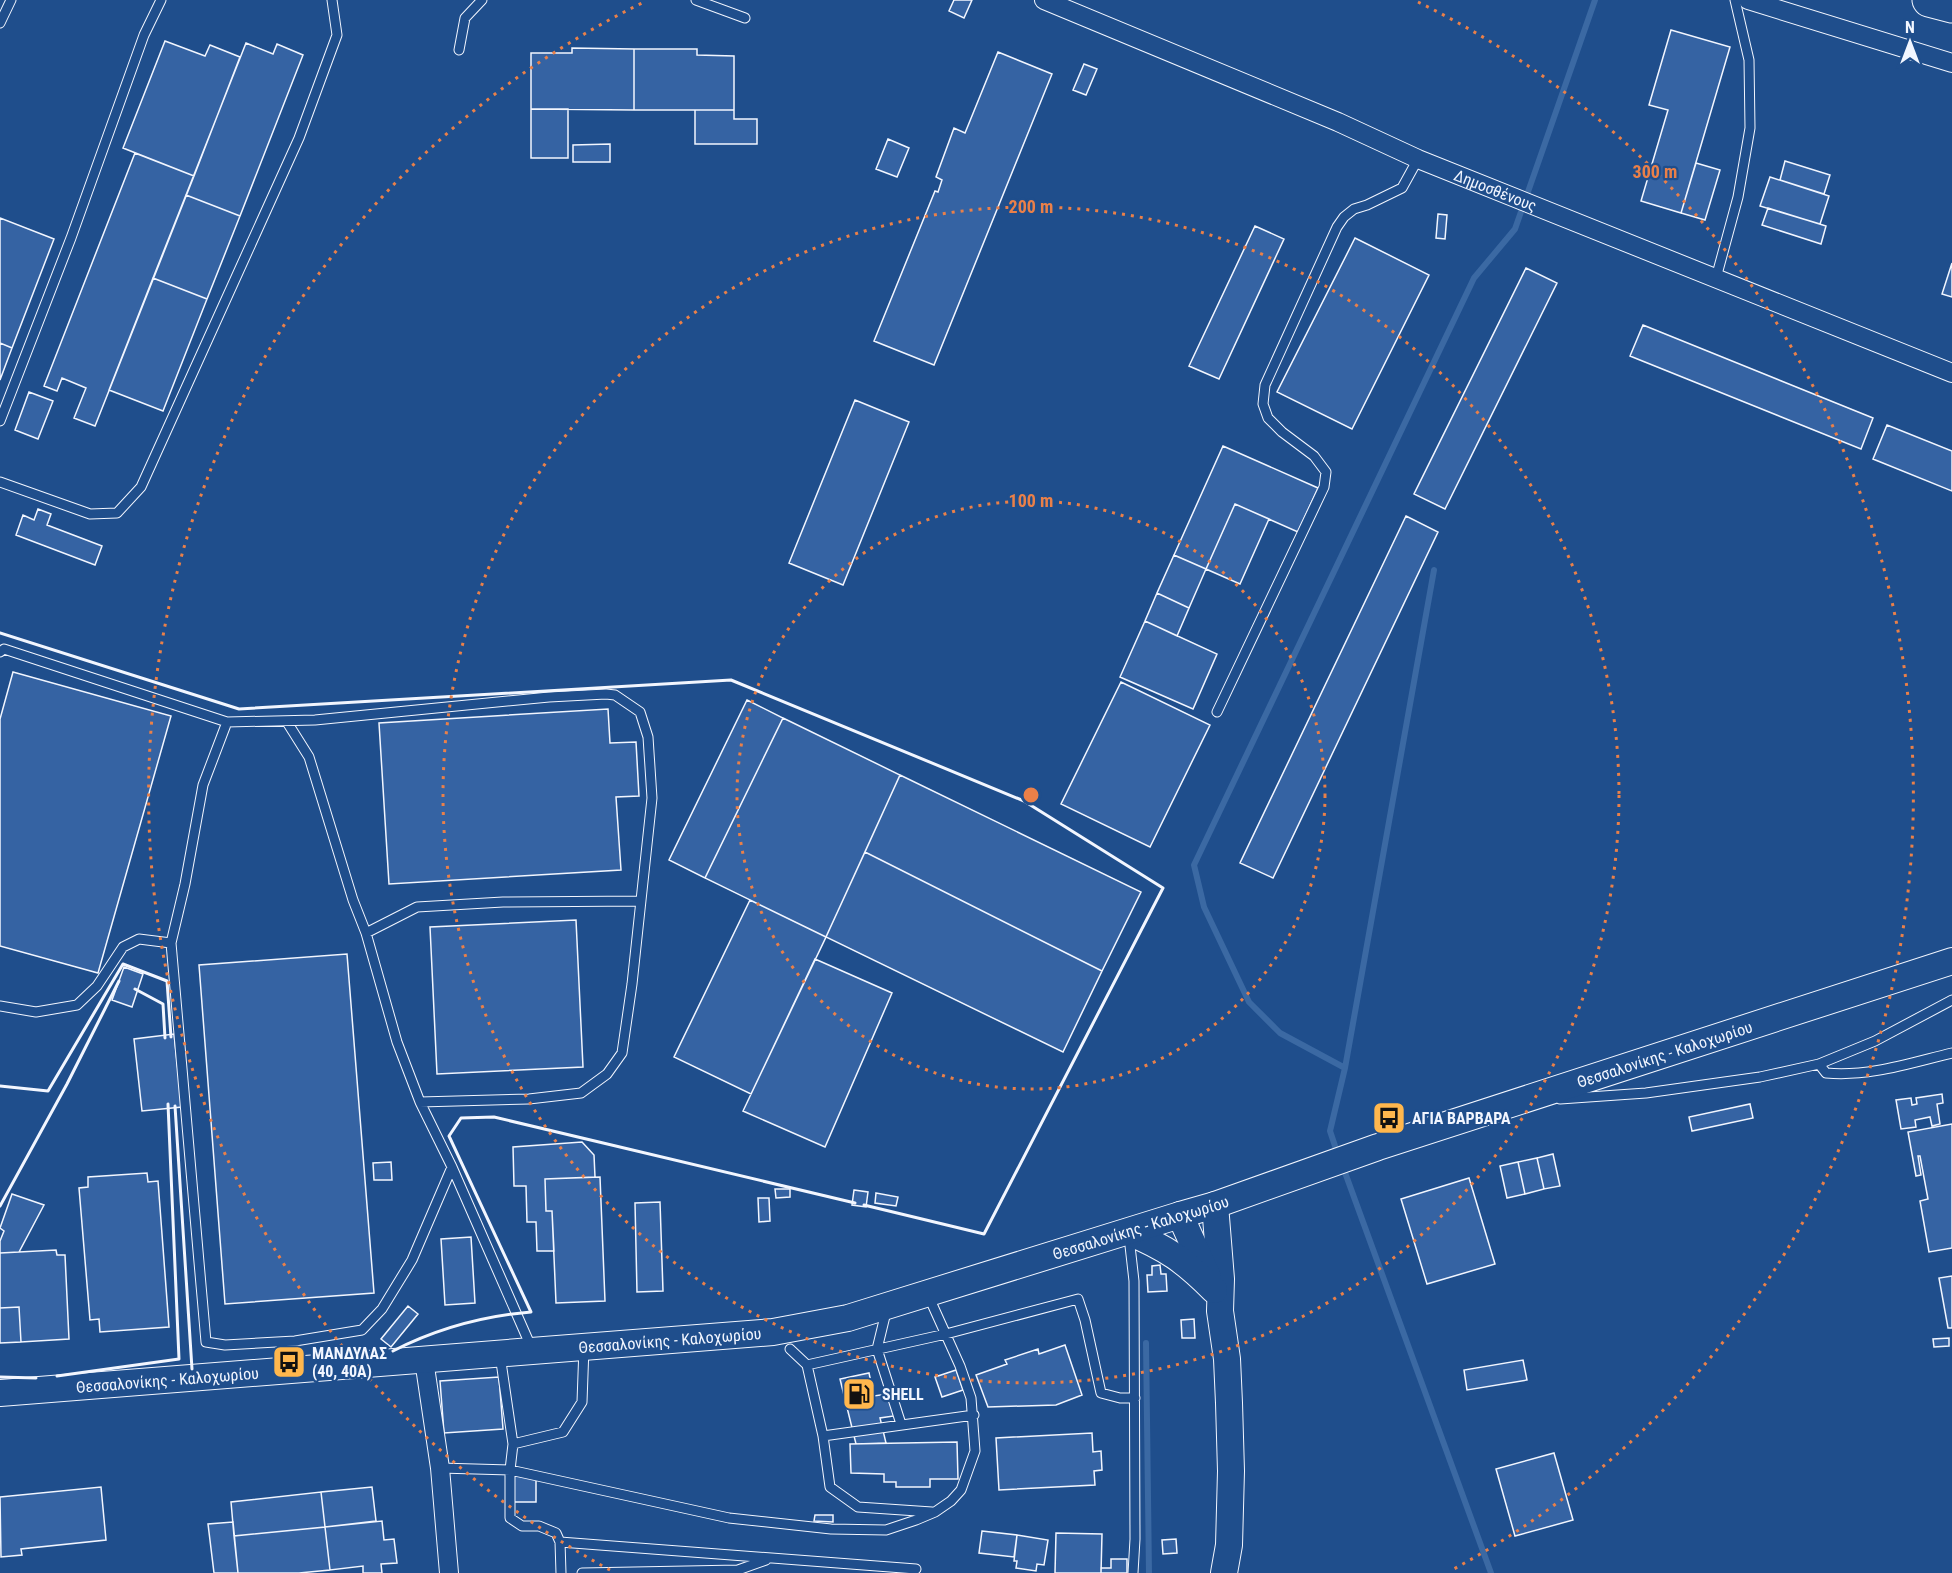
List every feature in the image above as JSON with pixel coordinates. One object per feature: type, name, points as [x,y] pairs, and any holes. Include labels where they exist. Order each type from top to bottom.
[{"type":"highway","points":[[1929,0],[1952,6]]},
{"type":"main road","name":"Θεσσαλονίκης - Καλοχωρίου","points":[[0,1393],[773,1332],[848,1318],[1215,1206],[1378,1147],[1952,962]]},
{"type":"main road","points":[[1215,1206],[1221,1279],[1217,1301]]},
{"type":"main road","points":[[1180,1215],[1217,1301],[1227,1359],[1231,1471],[1229,1545],[1224,1573]]},
{"type":"main road","points":[[1128,1232],[1155,1243],[1180,1258],[1217,1301]]},
{"type":"street","name":"Δημοσθένους","points":[[1044,0],[1338,122],[1418,159],[1952,373]]},
{"type":"street","points":[[1748,0],[1952,63]]},
{"type":"street","points":[[424,1360],[440,1468],[449,1573]]},
{"type":"lane","points":[[0,23],[11,0]]},
{"type":"lane","points":[[0,421],[71,238],[144,35],[161,0]]},
{"type":"lane","points":[[0,482],[90,514],[117,513],[141,487],[299,138],[338,35],[332,0]]},
{"type":"lane","points":[[459,50],[465,18],[482,0]]},
{"type":"lane","points":[[696,0],[745,18]]},
{"type":"lane","points":[[1716,278],[1737,197],[1750,128],[1749,60],[1735,0]]},
{"type":"lane","points":[[1217,712],[1319,498],[1325,480],[1326,472],[1314,456],[1282,432],[1268,418],[1263,404],[1265,385],[1344,216],[1354,209],[1402,188],[1418,159]]},
{"type":"lane","points":[[0,652],[4,649],[227,722],[287,722],[549,697],[615,695],[640,712],[648,737],[652,798],[622,1053],[607,1074],[581,1093],[529,1099],[420,1102]]},
{"type":"lane","points":[[227,722],[203,785],[171,943],[206,1342],[225,1345],[296,1341],[362,1330],[382,1309],[412,1260],[452,1167]]},
{"type":"lane","points":[[287,722],[309,757],[353,900],[366,933],[397,1042],[420,1102],[452,1167],[533,1351]]},
{"type":"lane","points":[[366,933],[417,907],[503,902],[641,901]]},
{"type":"lane","points":[[0,1006],[36,1012],[77,1005],[97,986],[123,947],[139,939],[171,943]]},
{"type":"lane","points":[[1518,1101],[1646,1093],[1760,1077],[1819,1065],[1875,1041],[1952,1000]]},
{"type":"lane","points":[[1819,1065],[1826,1073],[1862,1074],[1952,1053]]},
{"type":"lane","points":[[1128,1232],[1134,1281],[1133,1573]]},
{"type":"lane","points":[[440,1468],[510,1470],[729,1518],[831,1529],[886,1530],[935,1512],[951,1501],[961,1490],[975,1451],[971,1398],[927,1293]]},
{"type":"lane","points":[[807,1365],[946,1334],[1077,1299],[1085,1320],[1101,1392],[1120,1398],[1135,1398]]},
{"type":"lane","points":[[887,1306],[877,1349],[901,1424]]},
{"type":"lane","points":[[513,1444],[563,1432],[582,1402],[584,1347]]},
{"type":"lane","points":[[790,1349],[807,1365],[823,1436],[830,1488],[858,1507],[935,1512]]},
{"type":"lane","points":[[500,1354],[513,1444],[510,1470],[510,1518],[522,1526],[539,1526],[556,1533],[560,1542],[561,1573]]},
{"type":"lane","points":[[823,1436],[974,1415]]},
{"type":"lane","points":[[560,1542],[916,1569]]},
{"type":"lane","points":[[582,1573],[738,1570],[769,1558]]},
{"type":"building","points":[[954,0],[972,0],[964,18],[949,11]]},
{"type":"building","points":[[1671,30],[1730,47],[1681,213],[1641,201],[1668,110],[1649,105]]},
{"type":"building","points":[[165,41],[205,56],[210,45],[240,57],[194,176],[123,148]]},
{"type":"building","points":[[246,43],[273,54],[277,44],[303,55],[240,216],[186,195]]},
{"type":"building","points":[[572,48],[634,49],[634,110],[531,109],[531,53],[572,53]]},
{"type":"building","points":[[634,49],[697,49],[697,55],[734,56],[734,110],[634,110]]},
{"type":"building","points":[[998,52],[1052,74],[934,365],[874,341],[935,191],[938,192],[942,180],[936,177],[954,128],[965,133]]},
{"type":"building","points":[[1084,64],[1097,69],[1086,95],[1073,90]]},
{"type":"building","points":[[531,109],[568,109],[568,158],[531,158]]},
{"type":"building","points":[[695,110],[734,110],[734,119],[757,119],[757,144],[695,144]]},
{"type":"building","points":[[888,139],[909,148],[897,177],[876,169]]},
{"type":"building","points":[[610,144],[610,162],[573,162],[573,145]]},
{"type":"building","points":[[135,153],[194,176],[95,426],[74,418],[86,388],[62,378],[57,391],[44,386]]},
{"type":"building","points":[[1785,161],[1830,175],[1824,194],[1780,180]]},
{"type":"building","points":[[1696,163],[1720,170],[1705,220],[1681,213]]},
{"type":"building","points":[[1770,177],[1829,196],[1820,224],[1760,206]]},
{"type":"building","points":[[186,195],[240,216],[207,299],[153,278]]},
{"type":"building","points":[[1768,208],[1826,226],[1821,244],[1762,225]]},
{"type":"building","points":[[1438,214],[1447,215],[1445,239],[1436,238]]},
{"type":"building","points":[[0,218],[54,239],[12,348],[0,343]]},
{"type":"building","points":[[1255,226],[1284,239],[1219,379],[1189,366]]},
{"type":"building","points":[[1355,238],[1429,275],[1352,429],[1277,392]]},
{"type":"building","points":[[1952,263],[1952,297],[1942,294]]},
{"type":"building","points":[[1526,268],[1557,283],[1445,509],[1414,494]]},
{"type":"building","points":[[153,278],[207,299],[163,411],[109,390]]},
{"type":"building","points":[[1643,325],[1873,418],[1861,449],[1630,356]]},
{"type":"building","points":[[0,343],[12,348],[0,380]]},
{"type":"building","points":[[29,392],[53,401],[38,439],[15,430]]},
{"type":"building","points":[[855,400],[909,422],[843,585],[789,563]]},
{"type":"building","points":[[1887,425],[1952,451],[1952,491],[1873,459]]},
{"type":"building","points":[[1223,446],[1318,488],[1298,532],[1235,504],[1206,569],[1174,555]]},
{"type":"building","points":[[1235,504],[1269,519],[1240,584],[1206,569]]},
{"type":"building","points":[[38,509],[51,514],[47,525],[102,546],[95,565],[16,535],[23,515],[34,520]]},
{"type":"building","points":[[1406,516],[1438,532],[1273,878],[1240,863]]},
{"type":"building","points":[[1174,555],[1206,569],[1189,608],[1157,593]]},
{"type":"building","points":[[1157,593],[1189,608],[1177,636],[1145,621]]},
{"type":"building","points":[[1145,621],[1217,654],[1193,709],[1120,677]]},
{"type":"building","points":[[13,672],[171,716],[98,973],[0,946],[0,719]]},
{"type":"building","points":[[1121,682],[1210,725],[1150,847],[1061,804]]},
{"type":"building","points":[[747,700],[783,718],[705,878],[669,860]]},
{"type":"building","points":[[608,709],[610,743],[636,742],[639,796],[616,797],[621,870],[389,884],[379,723]]},
{"type":"building","points":[[783,718],[900,775],[826,937],[705,878]]},
{"type":"building","points":[[900,775],[1141,892],[1102,971],[865,852]]},
{"type":"building","points":[[865,852],[1102,971],[1063,1052],[826,937]]},
{"type":"building","points":[[750,900],[826,937],[751,1094],[674,1057]]},
{"type":"building","points":[[576,920],[583,1067],[437,1074],[430,927]]},
{"type":"building","points":[[347,954],[374,1293],[225,1304],[199,965]]},
{"type":"building","points":[[815,959],[892,993],[825,1147],[743,1111]]},
{"type":"building","points":[[124,967],[143,974],[132,1007],[112,1000]]},
{"type":"building","points":[[174,1034],[182,1107],[142,1111],[134,1039]]},
{"type":"building","points":[[1942,1094],[1943,1103],[1937,1104],[1940,1124],[1932,1126],[1930,1117],[1915,1120],[1916,1127],[1901,1129],[1896,1100],[1911,1098],[1912,1105],[1917,1104],[1916,1098]]},
{"type":"building","points":[[1750,1104],[1753,1118],[1692,1131],[1689,1117]]},
{"type":"building","points":[[1952,1124],[1952,1248],[1929,1252],[1920,1201],[1928,1199],[1920,1156],[1918,1156],[1921,1175],[1916,1176],[1908,1132]]},
{"type":"building","points":[[582,1142],[594,1155],[595,1177],[545,1179],[546,1211],[552,1211],[554,1251],[537,1251],[536,1222],[527,1222],[526,1186],[514,1186],[513,1147]]},
{"type":"building","points":[[1553,1154],[1560,1186],[1544,1189],[1537,1158]]},
{"type":"building","points":[[1537,1158],[1544,1189],[1525,1194],[1518,1162]]},
{"type":"building","points":[[391,1162],[392,1180],[374,1180],[373,1163]]},
{"type":"building","points":[[1518,1162],[1525,1194],[1507,1198],[1500,1166]]},
{"type":"building","points":[[147,1173],[148,1182],[158,1181],[169,1327],[100,1332],[99,1319],[90,1320],[79,1188],[88,1187],[88,1177]]},
{"type":"building","points":[[600,1177],[605,1301],[556,1303],[552,1211],[546,1211],[545,1179]]},
{"type":"building","points":[[1469,1178],[1495,1264],[1427,1284],[1401,1199]]},
{"type":"building","points":[[775,1189],[790,1189],[790,1197],[776,1198]]},
{"type":"building","points":[[854,1190],[868,1192],[866,1207],[852,1205]]},
{"type":"building","points":[[876,1193],[898,1197],[896,1206],[875,1203]]},
{"type":"building","points":[[12,1194],[44,1205],[19,1252],[0,1253],[0,1241],[4,1231],[0,1228]]},
{"type":"building","points":[[758,1198],[769,1198],[770,1221],[759,1222]]},
{"type":"building","points":[[660,1202],[663,1291],[637,1292],[635,1203]]},
{"type":"building","points":[[471,1237],[475,1303],[445,1305],[441,1239]]},
{"type":"building","points":[[56,1250],[57,1255],[65,1255],[69,1339],[21,1342],[19,1307],[0,1308],[0,1253]]},
{"type":"building","points":[[1160,1265],[1161,1274],[1166,1274],[1167,1291],[1148,1292],[1147,1275],[1152,1275],[1152,1266]]},
{"type":"building","points":[[1952,1276],[1952,1328],[1948,1328],[1939,1278]]},
{"type":"building","points":[[408,1306],[418,1314],[391,1347],[381,1339]]},
{"type":"building","points":[[19,1307],[21,1342],[0,1343],[0,1308]]},
{"type":"building","points":[[1194,1319],[1195,1338],[1182,1338],[1181,1320]]},
{"type":"building","points":[[1949,1338],[1949,1346],[1934,1347],[1933,1339]]},
{"type":"building","points":[[1065,1345],[1082,1395],[1056,1405],[988,1407],[976,1375],[1007,1364],[1005,1360],[1038,1349],[1039,1354]]},
{"type":"building","points":[[1523,1360],[1527,1380],[1467,1390],[1464,1370]]},
{"type":"building","points":[[956,1370],[963,1390],[942,1397],[935,1377]]},
{"type":"building","points":[[869,1373],[874,1396],[887,1394],[894,1416],[880,1418],[886,1443],[856,1444],[840,1379]]},
{"type":"building","points":[[499,1377],[503,1429],[444,1433],[440,1381]]},
{"type":"building","points":[[1092,1433],[1093,1452],[1101,1451],[1102,1470],[1094,1471],[1095,1485],[999,1490],[996,1438]]},
{"type":"building","points":[[957,1442],[958,1479],[930,1479],[930,1487],[896,1487],[896,1482],[884,1482],[884,1474],[851,1473],[850,1444]]},
{"type":"building","points":[[1554,1453],[1573,1520],[1515,1536],[1496,1469]]},
{"type":"building","points":[[512,1476],[536,1477],[536,1502],[511,1502]]},
{"type":"building","points":[[101,1487],[106,1540],[21,1549],[22,1555],[1,1557],[0,1497]]},
{"type":"building","points":[[372,1487],[376,1521],[325,1527],[321,1492]]},
{"type":"building","points":[[321,1492],[325,1527],[234,1536],[231,1502]]},
{"type":"building","points":[[815,1515],[833,1515],[833,1522],[814,1521]]},
{"type":"building","points":[[382,1521],[384,1540],[394,1539],[397,1563],[381,1564],[382,1573],[363,1573],[363,1566],[330,1570],[325,1527]]},
{"type":"building","points":[[233,1522],[238,1573],[214,1573],[208,1524]]},
{"type":"building","points":[[325,1527],[330,1570],[299,1573],[238,1573],[234,1536]]},
{"type":"building","points":[[982,1531],[1017,1535],[1014,1557],[979,1553]]},
{"type":"building","points":[[1056,1533],[1102,1534],[1101,1573],[1055,1573]]},
{"type":"building","points":[[1017,1535],[1048,1540],[1044,1565],[1037,1564],[1036,1571],[1016,1568],[1017,1561],[1014,1561]]},
{"type":"building","points":[[1176,1539],[1177,1553],[1163,1554],[1162,1540]]},
{"type":"building","points":[[1111,1559],[1127,1559],[1127,1573],[1101,1573],[1101,1568],[1111,1568]]},
{"type":"waterway","points":[[1338,1155],[1330,1131],[1345,1068],[1280,1033],[1249,1002],[1204,907],[1194,865],[1474,278],[1515,229],[1595,0]]},
{"type":"waterway","points":[[1345,1068],[1434,570]]},
{"type":"waterway","points":[[1343,1167],[1491,1573]]},
{"type":"waterway","points":[[1146,1343],[1149,1573]]},
{"type":"wall","points":[[0,633],[239,709],[731,680],[1024,801],[1163,888],[984,1234],[864,1205]]},
{"type":"wall","points":[[0,1086],[48,1091],[123,964],[167,981],[171,1037]]},
{"type":"wall","points":[[0,1206],[67,1084],[119,981]]},
{"type":"wall","points":[[135,989],[163,1004],[165,1038]]},
{"type":"wall","points":[[57,1376],[179,1359],[168,1104]]},
{"type":"wall","points":[[175,1106],[192,1369]]},
{"type":"wall","points":[[393,1351],[426,1336],[460,1325],[531,1312],[449,1136],[461,1118],[494,1117],[855,1203]]},
{"type":"wall","points":[[0,1377],[36,1378]]},
{"type":"place","name":"ΑΓΙΑ ΒΑΡΒΑΡΑ","points":[[1389,1118]]},
{"type":"place","name":"ΜΑΝΔΥΛΑΣ (40, 40Α)","points":[[289,1362]]},
{"type":"place","name":"SHELL","points":[[859,1394]]}]
